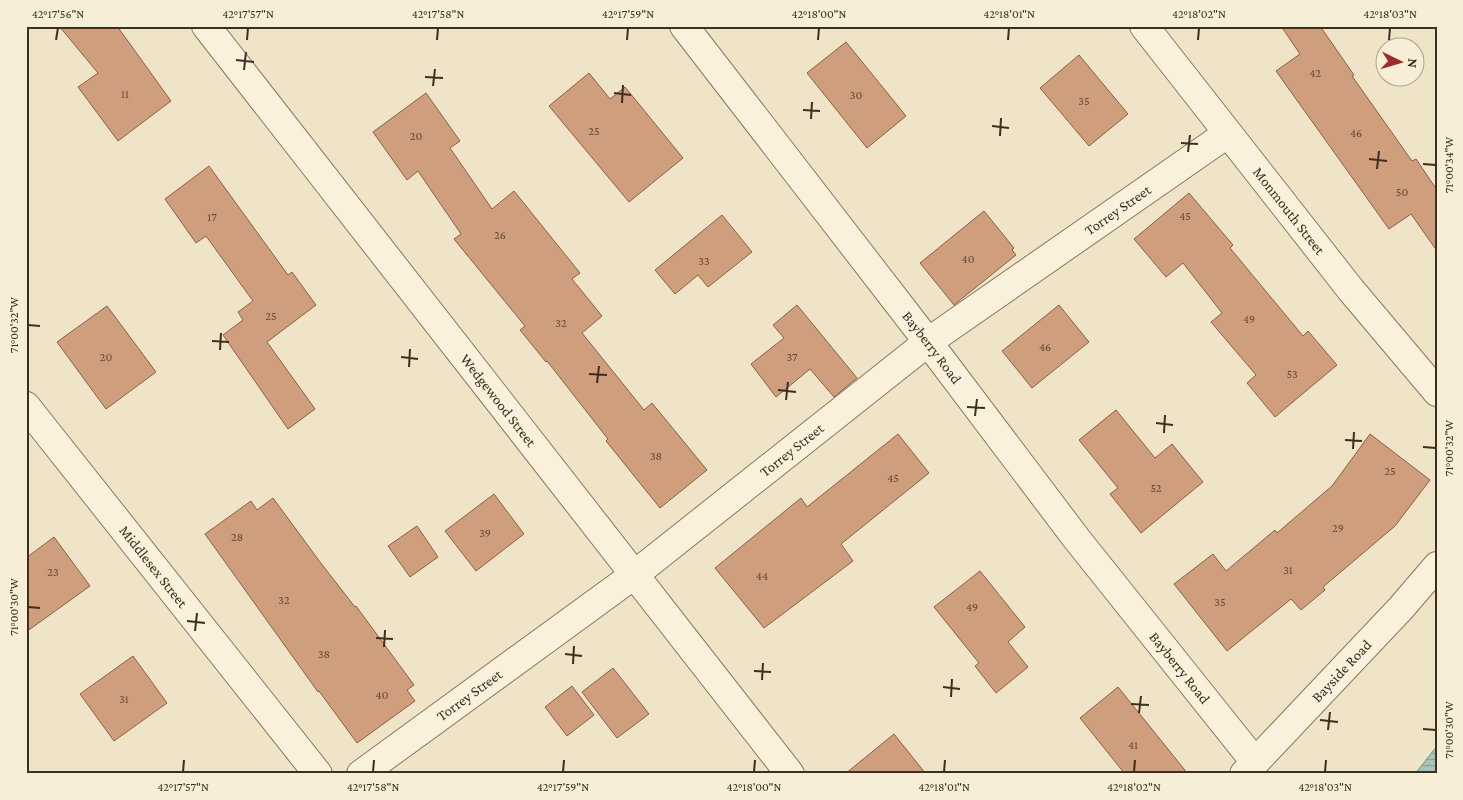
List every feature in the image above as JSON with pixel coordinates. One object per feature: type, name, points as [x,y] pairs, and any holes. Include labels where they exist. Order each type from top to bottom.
[{"type":"street","name":"Wedgewood Street","points":[[206,26],[790,774]]},
{"type":"street","name":"Bayberry Road","points":[[684,26],[928,342],[1250,768]]},
{"type":"street","name":"Monmouth Street","points":[[1144,26],[1227,134],[1352,290],[1437,392]]},
{"type":"street","name":"Torrey Street","points":[[361,774],[634,575],[928,342],[1227,134]]},
{"type":"street","name":"Middlesex Street","points":[[26,406],[318,774]]},
{"type":"street","name":"Bayside Road","points":[[1250,768],[1394,615],[1437,566]]},
{"type":"water","points":[[1437,746],[1437,774],[1415,774]]},
{"type":"building","points":[[59,26],[117,26],[171,101],[118,141],[78,87],[98,73]]},
{"type":"building","points":[[1281,26],[1320,26],[1354,75],[1352,76],[1412,161],[1416,159],[1437,190],[1437,251],[1411,214],[1389,229],[1276,71],[1300,54]]},
{"type":"building","points":[[846,42],[906,116],[867,148],[807,73]]},
{"type":"building","points":[[1079,55],[1128,114],[1089,146],[1040,88]]},
{"type":"building","points":[[589,73],[610,99],[625,87],[683,158],[629,202],[549,106]]},
{"type":"building","points":[[426,93],[460,141],[450,148],[492,209],[514,191],[580,273],[572,279],[602,316],[582,333],[644,410],[652,403],[707,470],[660,508],[606,441],[608,439],[547,361],[520,330],[525,326],[454,239],[461,234],[418,171],[407,180],[373,132]]},
{"type":"building","points":[[209,166],[288,275],[292,272],[316,305],[267,342],[315,409],[288,429],[223,335],[243,320],[238,312],[253,301],[206,236],[196,243],[165,199]]},
{"type":"building","points":[[1189,193],[1233,245],[1230,248],[1303,336],[1308,331],[1337,365],[1275,417],[1247,383],[1256,375],[1211,322],[1222,313],[1183,263],[1166,277],[1134,239]]},
{"type":"building","points":[[984,211],[1014,248],[1012,250],[1016,255],[954,305],[920,263]]},
{"type":"building","points":[[722,215],[752,252],[708,287],[698,275],[675,294],[655,270]]},
{"type":"building","points":[[797,305],[857,378],[834,397],[810,369],[776,397],[751,364],[784,338],[773,325]]},
{"type":"building","points":[[1059,305],[1089,342],[1032,388],[1002,351]]},
{"type":"building","points":[[107,306],[156,372],[106,409],[57,342]]},
{"type":"building","points":[[1116,410],[1155,458],[1172,444],[1203,482],[1141,533],[1110,494],[1118,488],[1079,440]]},
{"type":"building","points":[[898,434],[929,473],[841,544],[853,561],[764,628],[715,568],[801,498],[807,507]]},
{"type":"building","points":[[1370,434],[1430,480],[1395,526],[1323,587],[1325,590],[1301,610],[1291,599],[1227,651],[1174,584],[1213,554],[1226,571],[1275,530],[1277,533],[1332,486]]},
{"type":"building","points":[[494,494],[524,534],[476,571],[445,531]]},
{"type":"building","points":[[273,498],[414,685],[407,690],[415,701],[357,743],[318,692],[205,534],[251,501],[257,510]]},
{"type":"building","points":[[417,526],[438,557],[410,577],[388,546]]},
{"type":"building","points":[[54,537],[90,586],[26,632],[26,558]]},
{"type":"building","points":[[980,571],[1025,627],[1008,642],[1028,667],[996,693],[975,666],[979,663],[934,607]]},
{"type":"building","points":[[133,656],[167,703],[114,741],[80,694]]},
{"type":"building","points":[[613,668],[649,714],[617,738],[582,692]]},
{"type":"building","points":[[572,686],[594,715],[567,736],[545,707]]},
{"type":"building","points":[[1118,687],[1188,774],[1125,774],[1080,718]]},
{"type":"building","points":[[894,734],[926,774],[845,774]]}]
